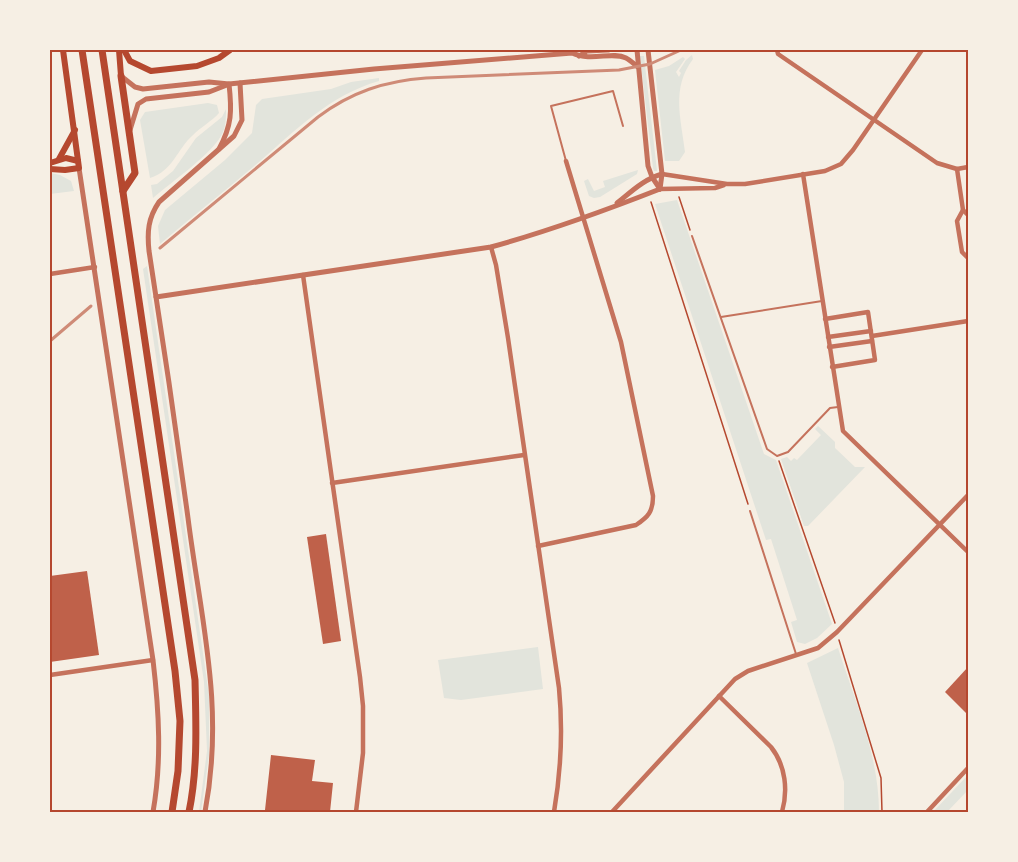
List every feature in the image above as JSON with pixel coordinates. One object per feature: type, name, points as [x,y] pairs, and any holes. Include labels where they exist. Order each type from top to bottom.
[{"type":"highway","points":[[82,50],[175,671],[180,721],[178,771],[172,813]]},
{"type":"highway","points":[[102,50],[125,185],[134,264],[195,680],[195,771],[189,813]]},
{"type":"highway","points":[[121,76],[135,173],[125,185]]},
{"type":"main road","points":[[63,50],[79,165]]},
{"type":"main road","points":[[119,50],[121,76]]},
{"type":"main road","points":[[124,50],[130,61],[151,71],[197,66],[219,58],[230,50]]},
{"type":"main road","points":[[59,159],[75,130]]},
{"type":"main road","points":[[50,163],[66,158],[79,165]]},
{"type":"main road","points":[[50,169],[65,170],[79,165]]},
{"type":"street","points":[[121,76],[135,87],[143,89],[209,82],[229,84],[396,67],[608,50]]},
{"type":"street","points":[[637,50],[648,166],[660,189]]},
{"type":"street","points":[[648,50],[662,174],[660,189]]},
{"type":"street","points":[[777,50],[778,54],[937,163],[957,169],[969,167]]},
{"type":"street","points":[[613,206],[652,177],[662,174],[727,184],[745,184],[825,171],[841,164],[922,50]]},
{"type":"street","points":[[576,53],[588,58],[618,56],[638,67]]},
{"type":"street","points":[[205,813],[212,774],[214,737],[211,667],[149,251],[148,225],[152,212],[159,202],[234,136],[242,120],[240,83]]},
{"type":"street","points":[[129,134],[138,104],[146,99],[209,92],[229,84]]},
{"type":"street","points":[[217,153],[227,133],[231,118],[229,84]]},
{"type":"street","points":[[538,546],[636,525],[647,518],[653,509],[653,496],[621,342],[566,161]]},
{"type":"street","points":[[79,165],[100,293],[153,660],[159,714],[159,747],[153,813]]},
{"type":"street","points":[[957,169],[963,210],[957,221],[962,252],[969,258]]},
{"type":"street","points":[[803,174],[843,431],[969,552]]},
{"type":"street","points":[[156,297],[491,247],[583,218],[660,189],[715,188],[727,184]]},
{"type":"street","points":[[963,210],[969,215]]},
{"type":"street","points":[[491,247],[496,265],[555,658],[562,722],[561,760],[554,813]]},
{"type":"street","points":[[50,274],[95,267]]},
{"type":"street","points":[[303,275],[363,706],[363,753],[356,813]]},
{"type":"street","points":[[825,319],[868,312],[872,336],[875,360],[832,367]]},
{"type":"street","points":[[830,347],[872,336],[968,321]]},
{"type":"street","points":[[828,337],[872,336]]},
{"type":"street","points":[[332,483],[524,455]]},
{"type":"street","points":[[612,813],[740,675],[818,648],[837,632],[969,495]]},
{"type":"street","points":[[50,675],[153,660]]},
{"type":"street","points":[[719,696],[777,755],[786,786],[782,813]]},
{"type":"street","points":[[927,813],[969,768]]},
{"type":"lane","points":[[566,161],[551,106],[613,91],[623,126]]},
{"type":"lane","points":[[692,236],[767,449],[777,456],[788,452],[830,408],[838,407]]},
{"type":"lane","points":[[720,317],[822,301]]},
{"type":"lane","points":[[750,511],[797,656]]},
{"type":"path","points":[[679,197],[692,236]]},
{"type":"path","points":[[651,202],[750,511]]},
{"type":"shaded area","points":[[692,55],[693,59],[682,81],[679,104],[685,152],[679,161],[665,161],[655,70],[669,66],[683,57],[685,59],[676,72],[679,77],[681,73],[679,71]]},
{"type":"shaded area","points":[[640,56],[644,56],[657,171],[653,168]]},
{"type":"shaded area","points":[[379,78],[379,81],[345,95],[314,115],[160,244],[158,226],[165,210],[225,160],[252,133],[256,105],[262,99],[331,89],[351,82]]},
{"type":"shaded area","points":[[208,103],[217,105],[219,113],[196,132],[164,170],[150,178],[140,120],[145,112]]},
{"type":"shaded area","points":[[226,109],[225,127],[211,149],[153,198],[151,185],[157,184],[173,171],[196,138],[222,117]]},
{"type":"shaded area","points":[[638,170],[637,174],[600,197],[589,196],[584,181],[588,179],[594,191],[605,187],[603,181]]},
{"type":"shaded area","points":[[50,173],[71,181],[74,191],[50,194]]},
{"type":"shaded area","points":[[677,200],[764,454],[776,460],[832,624],[817,638],[805,644],[797,642],[791,622],[797,620],[771,539],[766,540],[655,204]]},
{"type":"shaded area","points":[[147,266],[209,695],[209,755],[201,812],[199,812],[207,751],[204,682],[143,269]]},
{"type":"shaded area","points":[[818,426],[835,442],[835,448],[855,467],[865,467],[808,526],[804,526],[781,459],[787,457],[791,461],[794,458],[797,460],[821,435],[815,429]]},
{"type":"shaded area","points":[[538,647],[543,689],[461,700],[444,698],[438,660]]},
{"type":"shaded area","points":[[838,648],[871,749],[879,812],[844,812],[844,782],[807,663]]},
{"type":"shaded area","points":[[968,775],[968,790],[947,812],[933,812]]},
{"type":"building","points":[[326,534],[341,641],[323,644],[307,537]]},
{"type":"building","points":[[87,571],[99,655],[50,662],[50,576]]},
{"type":"building","points":[[968,667],[968,715],[945,692]]},
{"type":"building","points":[[271,755],[315,760],[312,781],[333,783],[330,812],[265,810]]},
{"type":"railway","points":[[160,248],[318,117],[330,108],[369,89],[426,78],[619,70],[650,64],[681,50]]},
{"type":"railway","points":[[50,341],[91,306]]}]
